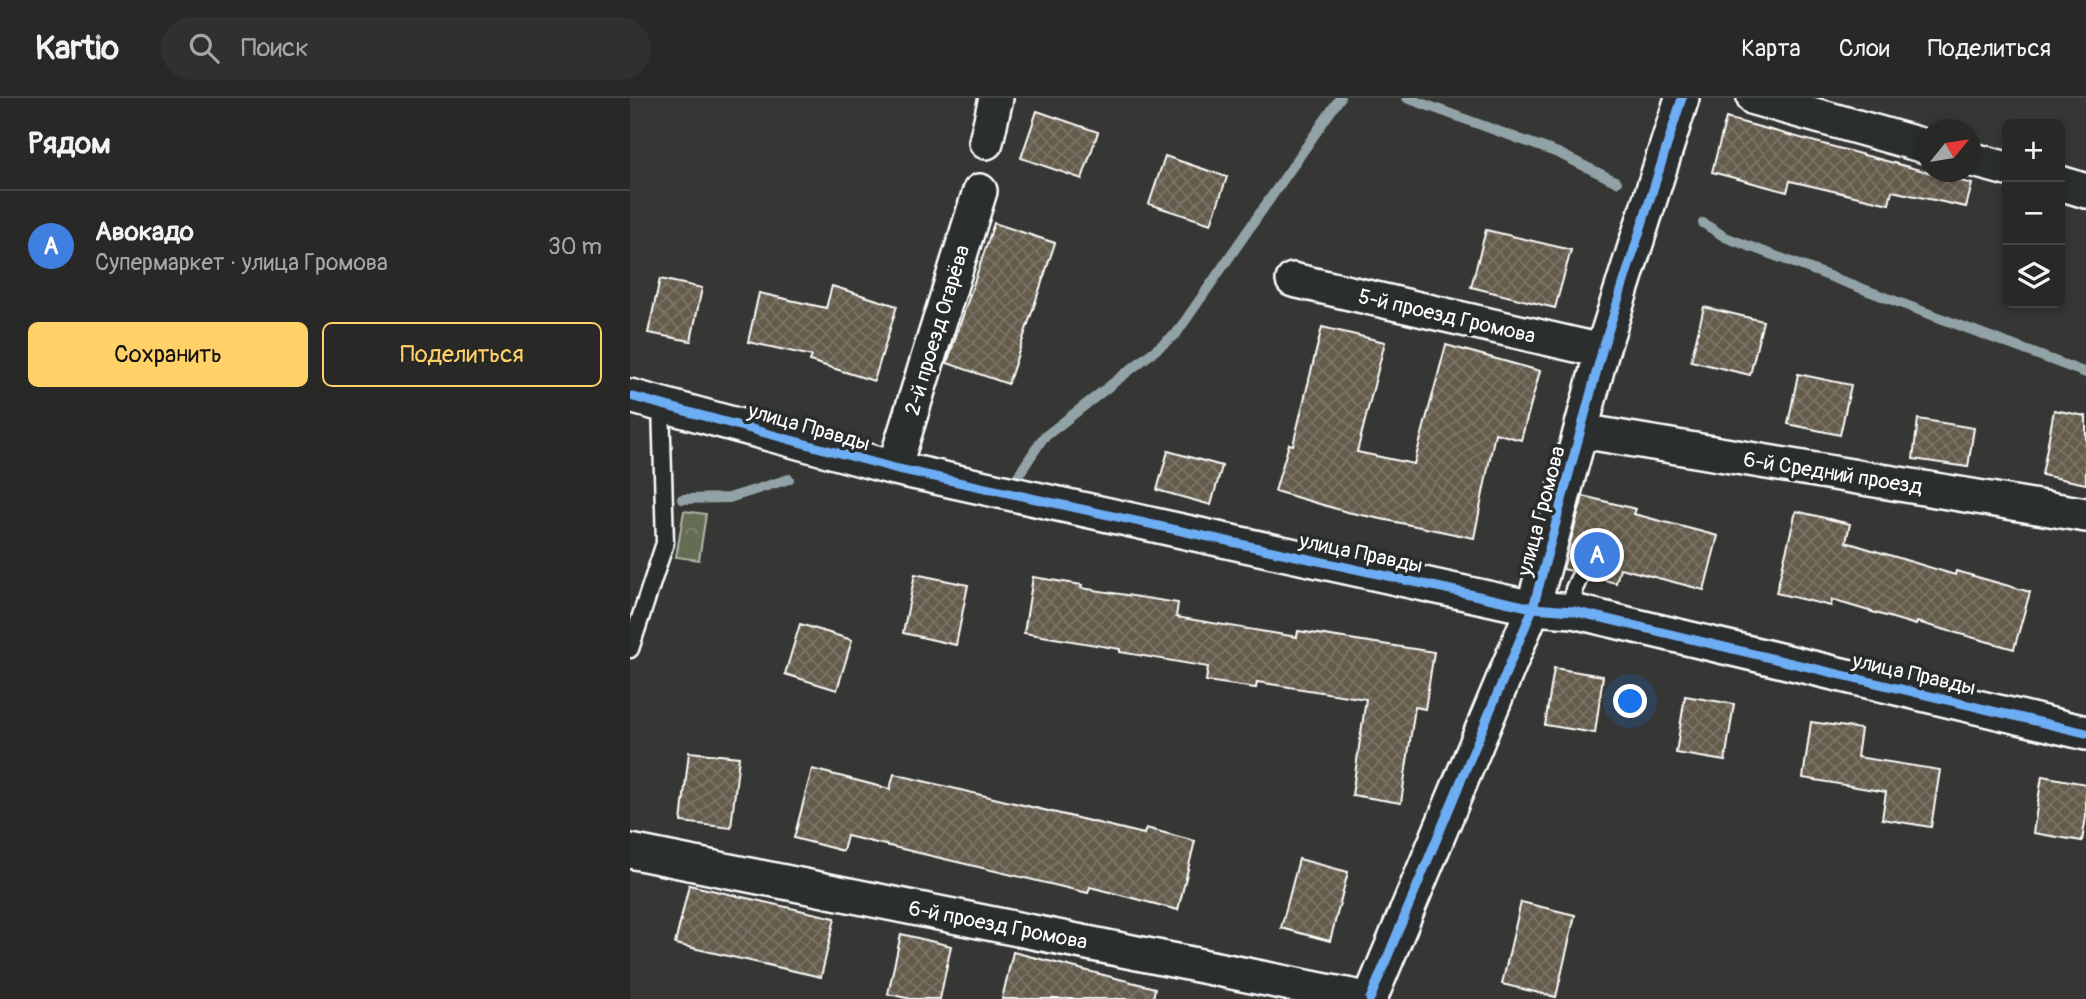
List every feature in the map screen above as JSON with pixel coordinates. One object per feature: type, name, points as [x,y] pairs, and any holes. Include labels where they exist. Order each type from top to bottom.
[{"type":"street","points":[[986,142],[996,98]]},
{"type":"street","name":"улица Громова","points":[[1368,999],[1534,608],[1602,351],[1682,98]]},
{"type":"street","points":[[1754,98],[1918,144]]},
{"type":"street","points":[[1981,162],[2002,168]]},
{"type":"street","points":[[2065,185],[2086,191]]},
{"type":"street","name":"2-й проезд Огарёва","points":[[894,468],[980,191]]},
{"type":"street","name":"5-й проезд Громова","points":[[1293,281],[1602,351]]},
{"type":"street","name":"улица Правды","points":[[645,400],[894,468],[1534,608],[1573,611],[2086,733]]},
{"type":"street","name":"6-й Средний проезд","points":[[1581,431],[2086,515]]},
{"type":"street","name":"6-й проезд Громова","points":[[630,851],[1368,999]]},
{"type":"lane","points":[[630,649],[665,542],[645,400]]},
{"type":"lane","points":[[1573,611],[1574,589],[1579,578]]},
{"type":"green space","points":[[684,511],[706,514],[699,560],[676,557]]},
{"type":"building","points":[[1037,111],[1098,132],[1082,179],[1021,158]]},
{"type":"building","points":[[1726,118],[1918,170],[1918,182],[1972,184],[1966,207],[1892,191],[1889,204],[1790,181],[1787,192],[1712,172]]},
{"type":"building","points":[[1165,156],[1227,177],[1211,224],[1149,204]]},
{"type":"building","points":[[994,223],[1055,243],[1008,384],[947,363]]},
{"type":"building","points":[[1486,230],[1571,250],[1555,308],[1471,287]]},
{"type":"building","points":[[660,279],[702,288],[691,341],[648,333]]},
{"type":"building","points":[[832,286],[897,306],[874,381],[810,361],[812,356],[748,342],[759,293],[826,308]]},
{"type":"building","points":[[1704,307],[1763,321],[1750,375],[1691,361]]},
{"type":"building","points":[[1322,327],[1385,342],[1357,452],[1414,464],[1446,345],[1540,371],[1521,440],[1495,433],[1474,538],[1347,512],[1275,491],[1289,444],[1293,445]]},
{"type":"building","points":[[1798,374],[1851,385],[1840,435],[1788,424]]},
{"type":"building","points":[[2054,410],[2086,416],[2086,484],[2042,475]]},
{"type":"building","points":[[1918,419],[1974,428],[1968,467],[1913,459]]},
{"type":"building","points":[[1168,451],[1222,466],[1211,505],[1157,490]]},
{"type":"building","points":[[1583,496],[1636,509],[1634,514],[1718,536],[1704,590],[1620,568],[1616,583],[1589,576],[1583,568],[1572,571],[1563,569]]},
{"type":"building","points":[[1796,511],[1850,524],[1846,542],[1955,575],[1956,571],[2030,592],[2014,649],[1917,622],[1916,625],[1832,600],[1831,606],[1776,593]]},
{"type":"building","points":[[915,574],[968,585],[956,645],[903,633]]},
{"type":"building","points":[[1033,577],[1082,585],[1081,588],[1178,603],[1176,617],[1297,637],[1298,631],[1434,652],[1425,709],[1415,707],[1401,803],[1352,795],[1366,699],[1257,682],[1256,688],[1206,681],[1208,667],[1024,633]]},
{"type":"building","points":[[800,624],[852,640],[837,690],[785,674]]},
{"type":"building","points":[[1554,668],[1603,676],[1595,733],[1545,725]]},
{"type":"building","points":[[1685,696],[1734,704],[1725,761],[1676,753]]},
{"type":"building","points":[[1811,722],[1861,729],[1857,757],[1940,770],[1931,827],[1882,819],[1886,792],[1803,778]]},
{"type":"building","points":[[689,752],[739,757],[731,828],[681,822]]},
{"type":"building","points":[[812,769],[890,789],[894,774],[1144,834],[1146,828],[1195,841],[1178,910],[1090,887],[1088,893],[847,836],[843,851],[794,838]]},
{"type":"building","points":[[2042,776],[2086,784],[2086,817],[2082,841],[2033,833]]},
{"type":"building","points":[[1299,859],[1348,872],[1330,941],[1281,928]]},
{"type":"building","points":[[689,885],[835,918],[821,977],[675,944]]},
{"type":"building","points":[[1521,902],[1575,915],[1556,997],[1502,984]]},
{"type":"building","points":[[901,934],[951,946],[940,999],[911,999],[888,994]]},
{"type":"building","points":[[1013,952],[1155,988],[1153,999],[1002,999]]},
{"type":"waterway","points":[[1010,488],[1043,438],[1176,334],[1340,98]]},
{"type":"waterway","points":[[1407,98],[1558,153],[1617,182]]},
{"type":"waterway","points":[[1703,223],[1725,237],[2086,373]]},
{"type":"waterway","points":[[682,499],[729,498],[789,479]]},
{"type":"cycle path","points":[[1370,999],[1533,608],[1602,351],[1682,98]]},
{"type":"cycle path","points":[[630,396],[894,468],[1533,608],[1573,611],[2086,733]]},
{"type":"place","name":"Авокадо","points":[[1597,555]]}]
